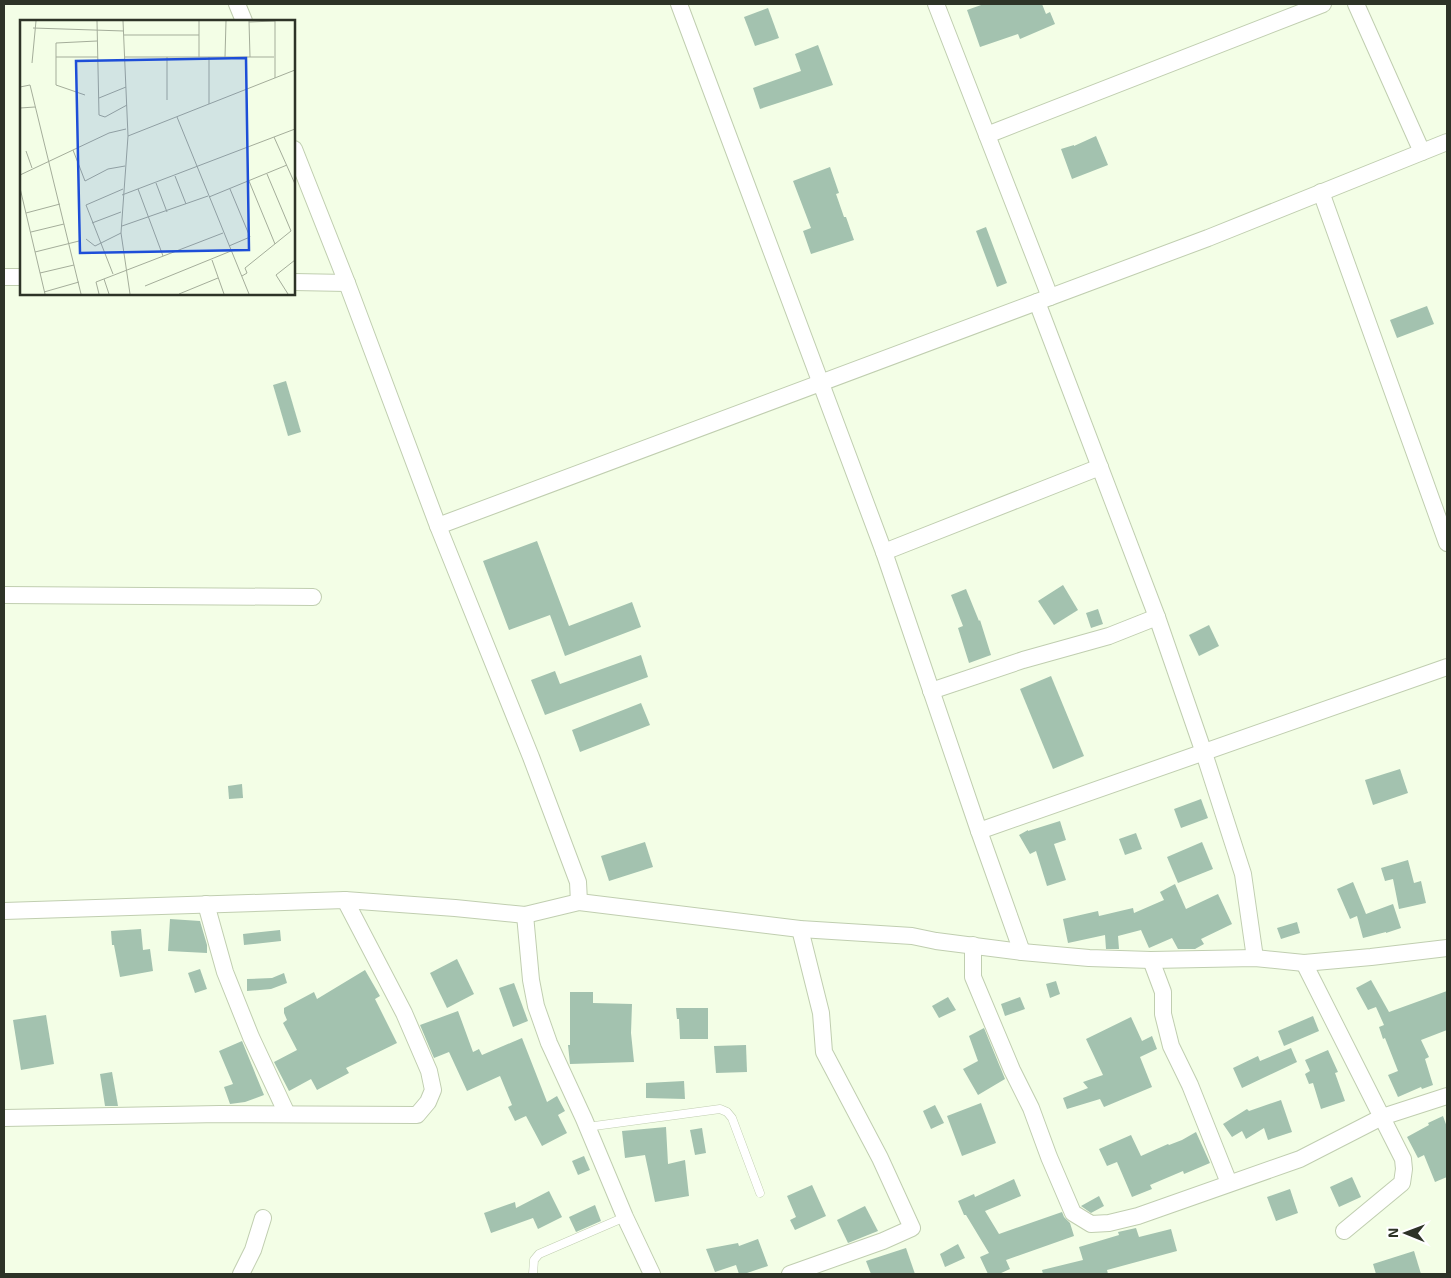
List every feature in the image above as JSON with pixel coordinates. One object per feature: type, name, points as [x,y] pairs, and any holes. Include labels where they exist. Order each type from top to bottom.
[{"type":"street","points":[[237,4],[244,20]]},
{"type":"street","points":[[679,4],[884,552],[1022,952]]},
{"type":"street","points":[[936,4],[987,136],[1100,467],[1157,617],[1204,753],[1243,874],[1255,958]]},
{"type":"street","points":[[987,136],[1323,4]]},
{"type":"street","points":[[1356,4],[1422,152]]},
{"type":"street","points":[[438,526],[1208,238],[1447,142]]},
{"type":"street","points":[[295,152],[347,283],[438,526],[544,792],[578,882],[579,902]]},
{"type":"street","points":[[1321,192],[1447,543]]},
{"type":"street","points":[[4,277],[20,277]]},
{"type":"street","points":[[295,282],[347,283]]},
{"type":"street","points":[[884,552],[1100,467]]},
{"type":"street","points":[[4,594],[312,597]]},
{"type":"street","points":[[931,691],[1023,660],[1109,636],[1157,617]]},
{"type":"street","points":[[979,831],[1447,668]]},
{"type":"street","points":[[4,1118],[286,1114],[417,1115],[428,1102],[433,1090],[429,1071],[404,1013],[345,900]]},
{"type":"street","points":[[4,910],[345,900],[525,915],[579,902],[800,929],[912,936],[1022,952],[1089,958],[1151,960],[1255,958],[1304,962],[1371,957],[1447,948]]},
{"type":"street","points":[[206,904],[225,972],[251,1038],[286,1114]]},
{"type":"street","points":[[525,915],[528,962],[536,1006],[549,1043],[652,1274]]},
{"type":"street","points":[[790,1274],[883,1241],[912,1228],[880,1158],[824,1052],[821,1013],[800,929]]},
{"type":"street","points":[[973,945],[973,977],[1012,1070],[1031,1108],[1073,1214],[1091,1224],[1109,1223],[1138,1216],[1300,1160],[1382,1117],[1447,1096]]},
{"type":"street","points":[[1151,960],[1163,992],[1163,1014],[1171,1046],[1190,1085],[1229,1183]]},
{"type":"street","points":[[1304,962],[1403,1160],[1402,1183],[1344,1231]]},
{"type":"street","points":[[241,1274],[253,1250],[263,1218]]},
{"type":"lane","points":[[587,1127],[720,1109],[727,1112],[732,1118],[760,1193]]},
{"type":"lane","points":[[533,1274],[534,1260],[539,1254],[625,1217]]},
{"type":"building","points":[[984,4],[1042,4],[1046,14],[1050,12],[1055,24],[1020,39],[1018,34],[980,47],[967,10]]},
{"type":"building","points":[[768,8],[779,38],[755,46],[744,17]]},
{"type":"building","points":[[818,45],[833,85],[760,109],[753,88],[801,71],[795,54]]},
{"type":"building","points":[[1096,136],[1108,165],[1072,179],[1061,149],[1074,146]]},
{"type":"building","points":[[830,167],[839,193],[836,194],[854,240],[811,254],[803,231],[811,228],[793,181]]},
{"type":"building","points":[[986,227],[1007,283],[997,287],[976,231]]},
{"type":"building","points":[[1427,306],[1434,324],[1397,338],[1390,320]]},
{"type":"building","points":[[286,381],[301,432],[288,436],[273,385]]},
{"type":"building","points":[[537,541],[569,626],[632,602],[641,627],[565,656],[550,615],[509,630],[483,561]]},
{"type":"building","points":[[1063,585],[1078,610],[1054,625],[1038,601]]},
{"type":"building","points":[[966,589],[980,620],[991,655],[969,663],[958,628],[963,626],[951,595]]},
{"type":"building","points":[[1098,609],[1103,624],[1091,628],[1086,613]]},
{"type":"building","points":[[1209,625],[1219,646],[1199,656],[1189,635]]},
{"type":"building","points":[[641,655],[648,677],[545,715],[531,680],[555,671],[560,684]]},
{"type":"building","points":[[1051,676],[1084,756],[1053,769],[1020,689]]},
{"type":"building","points":[[641,703],[650,725],[580,752],[572,730]]},
{"type":"building","points":[[1400,769],[1408,793],[1373,805],[1365,780]]},
{"type":"building","points":[[242,784],[243,798],[229,799],[228,786]]},
{"type":"building","points":[[1201,799],[1208,818],[1181,828],[1174,809]]},
{"type":"building","points":[[1060,821],[1066,840],[1054,844],[1066,880],[1047,886],[1036,851],[1030,854],[1019,835],[1028,830]]},
{"type":"building","points":[[1136,833],[1142,849],[1125,855],[1119,839]]},
{"type":"building","points":[[645,842],[653,867],[609,881],[601,856]]},
{"type":"building","points":[[1202,842],[1213,869],[1178,883],[1167,857]]},
{"type":"building","points":[[1408,860],[1414,883],[1421,881],[1426,903],[1399,909],[1393,879],[1385,881],[1381,868]]},
{"type":"building","points":[[1353,882],[1366,914],[1393,904],[1401,928],[1363,938],[1357,916],[1350,919],[1337,889]]},
{"type":"building","points":[[1175,884],[1186,909],[1218,894],[1232,924],[1201,939],[1204,944],[1195,949],[1178,949],[1172,938],[1149,948],[1141,930],[1118,936],[1119,949],[1106,949],[1105,935],[1068,943],[1063,919],[1098,911],[1099,916],[1133,908],[1134,913],[1164,900],[1160,892]]},
{"type":"building","points":[[170,919],[200,921],[207,945],[207,953],[168,951]]},
{"type":"building","points":[[1297,922],[1300,933],[1281,939],[1277,928]]},
{"type":"building","points":[[141,929],[143,950],[150,949],[153,971],[120,977],[114,945],[112,945],[111,931]]},
{"type":"building","points":[[280,930],[281,941],[244,945],[243,934]]},
{"type":"building","points":[[457,959],[474,994],[447,1008],[430,973]]},
{"type":"building","points":[[200,969],[207,989],[195,993],[188,973]]},
{"type":"building","points":[[365,970],[380,996],[375,999],[397,1043],[346,1068],[349,1073],[317,1090],[311,1079],[289,1091],[274,1062],[297,1050],[283,1023],[287,1020],[284,1008],[314,992],[317,999]]},
{"type":"building","points":[[284,973],[287,983],[271,989],[247,991],[247,979],[272,978]]},
{"type":"building","points":[[1371,980],[1389,1012],[1447,991],[1447,1030],[1421,1040],[1429,1057],[1425,1059],[1433,1085],[1422,1089],[1421,1087],[1398,1097],[1388,1075],[1398,1071],[1379,1027],[1384,1025],[1376,1007],[1368,1010],[1356,988]]},
{"type":"building","points":[[1056,981],[1060,994],[1050,998],[1046,984]]},
{"type":"building","points":[[514,983],[528,1021],[513,1027],[499,988]]},
{"type":"building","points":[[570,992],[593,992],[593,1003],[632,1004],[631,1033],[634,1062],[570,1064],[568,1045],[570,1045]]},
{"type":"building","points":[[948,997],[956,1010],[939,1018],[932,1006]]},
{"type":"building","points":[[1020,997],[1025,1009],[1005,1016],[1001,1004]]},
{"type":"building","points":[[676,1008],[708,1008],[708,1039],[680,1039],[679,1019],[677,1019]]},
{"type":"building","points":[[458,1011],[473,1052],[479,1049],[482,1055],[522,1038],[547,1102],[557,1096],[565,1111],[558,1115],[567,1133],[542,1146],[526,1116],[515,1121],[508,1107],[512,1105],[500,1076],[467,1091],[449,1052],[434,1058],[420,1025]]},
{"type":"building","points":[[46,1015],[54,1064],[21,1070],[13,1020]]},
{"type":"building","points":[[1313,1016],[1319,1031],[1284,1046],[1278,1031]]},
{"type":"building","points":[[1131,1017],[1142,1041],[1152,1036],[1157,1049],[1140,1057],[1152,1087],[1104,1107],[1100,1099],[1067,1109],[1063,1098],[1088,1088],[1083,1082],[1103,1075],[1086,1039]]},
{"type":"building","points":[[984,1028],[1005,1079],[978,1095],[963,1069],[978,1061],[969,1036]]},
{"type":"building","points":[[242,1041],[264,1095],[245,1102],[230,1104],[224,1087],[233,1084],[219,1051]]},
{"type":"building","points":[[746,1045],[747,1072],[716,1073],[714,1046]]},
{"type":"building","points":[[1291,1048],[1297,1062],[1242,1088],[1233,1068],[1258,1056],[1260,1061]]},
{"type":"building","points":[[1328,1050],[1338,1072],[1335,1073],[1345,1101],[1321,1109],[1313,1083],[1309,1084],[1305,1074],[1310,1071],[1305,1060]]},
{"type":"building","points":[[112,1072],[118,1106],[105,1106],[100,1074]]},
{"type":"building","points":[[684,1081],[685,1099],[646,1098],[646,1083]]},
{"type":"building","points":[[1281,1100],[1292,1132],[1268,1140],[1264,1128],[1246,1139],[1242,1131],[1232,1137],[1223,1124],[1247,1109],[1249,1111]]},
{"type":"building","points":[[981,1103],[996,1143],[962,1156],[947,1116]]},
{"type":"building","points":[[935,1105],[944,1123],[931,1129],[923,1111]]},
{"type":"building","points":[[1443,1116],[1447,1127],[1447,1177],[1435,1182],[1424,1155],[1418,1158],[1407,1137],[1429,1125],[1428,1123]]},
{"type":"building","points":[[666,1127],[668,1164],[685,1160],[689,1196],[655,1202],[645,1155],[625,1158],[622,1131]]},
{"type":"building","points":[[702,1128],[706,1153],[695,1155],[690,1130]]},
{"type":"building","points":[[1196,1132],[1210,1163],[1184,1174],[1183,1171],[1150,1185],[1152,1189],[1132,1197],[1117,1162],[1107,1166],[1099,1149],[1131,1135],[1141,1156],[1182,1140]]},
{"type":"building","points":[[584,1156],[590,1170],[578,1175],[572,1161]]},
{"type":"building","points":[[1352,1177],[1361,1197],[1339,1207],[1330,1187]]},
{"type":"building","points":[[1014,1179],[1021,1196],[985,1211],[999,1234],[1062,1212],[1070,1223],[1074,1236],[1006,1260],[1010,1269],[999,1274],[988,1274],[980,1257],[989,1253],[966,1215],[964,1215],[958,1201],[974,1194],[975,1197]]},
{"type":"building","points":[[812,1185],[826,1216],[795,1230],[790,1220],[796,1217],[787,1196]]},
{"type":"building","points":[[1290,1189],[1298,1213],[1276,1221],[1267,1197]]},
{"type":"building","points":[[549,1191],[562,1217],[538,1229],[533,1218],[491,1233],[484,1213],[515,1202],[516,1208]]},
{"type":"building","points":[[1099,1196],[1104,1206],[1091,1213],[1081,1206]]},
{"type":"building","points":[[595,1205],[601,1221],[576,1232],[569,1217]]},
{"type":"building","points":[[865,1206],[878,1231],[848,1243],[837,1220]]},
{"type":"building","points":[[1136,1228],[1139,1237],[1171,1229],[1177,1251],[1107,1270],[1108,1274],[1043,1274],[1042,1270],[1083,1260],[1079,1247],[1119,1235],[1118,1232]]},
{"type":"building","points":[[758,1239],[768,1266],[744,1274],[739,1274],[736,1265],[715,1272],[706,1249],[738,1243],[739,1246]]},
{"type":"building","points":[[958,1244],[965,1258],[945,1267],[940,1254]]},
{"type":"building","points":[[906,1248],[915,1274],[871,1274],[866,1261]]},
{"type":"building","points":[[1414,1251],[1421,1274],[1376,1274],[1373,1264]]}]
